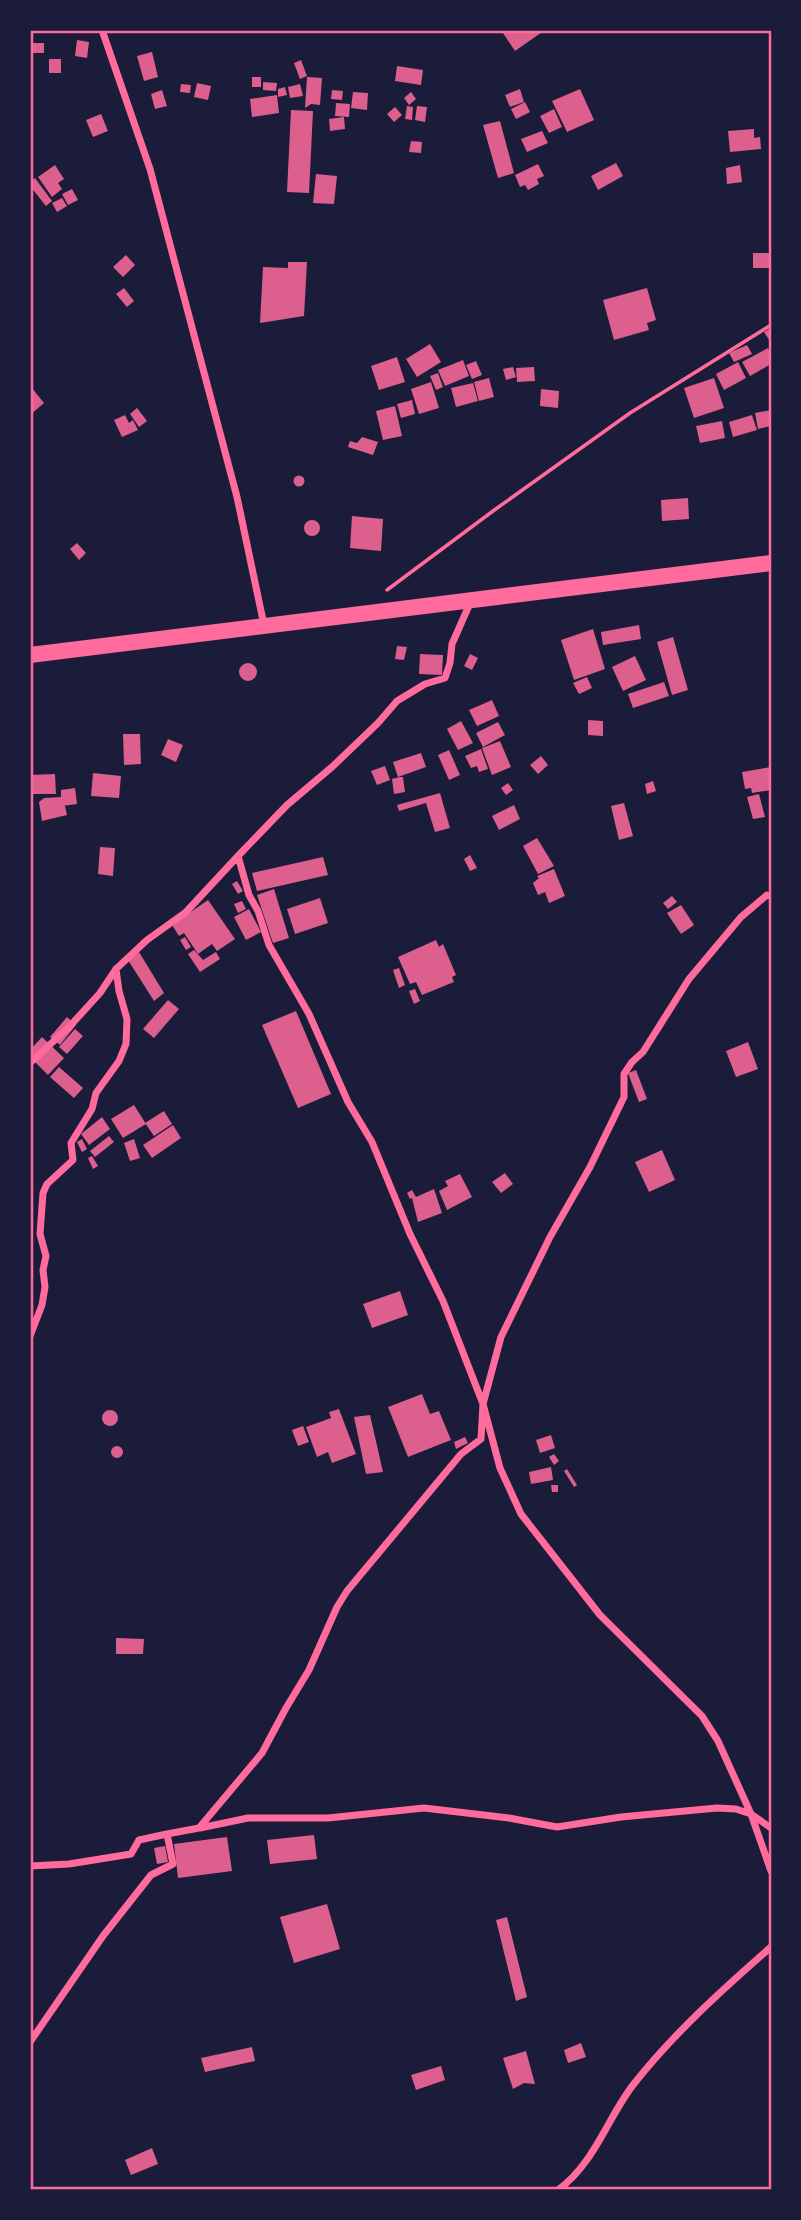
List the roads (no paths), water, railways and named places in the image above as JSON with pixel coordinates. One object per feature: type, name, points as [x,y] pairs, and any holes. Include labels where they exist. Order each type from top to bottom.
[{"type":"main road","points":[[30,655],[771,563]]},
{"type":"street","points":[[102,30],[150,169],[237,497],[264,625]]},
{"type":"street","points":[[30,1063],[70,1026],[100,993],[116,970],[147,940],[186,912],[287,804],[332,767],[397,701],[425,684],[445,678],[452,645],[472,599]]},
{"type":"street","points":[[238,856],[249,895],[258,911],[269,945],[309,1014],[348,1102],[372,1142],[410,1234],[443,1301],[482,1404],[500,1468],[521,1514],[600,1615],[702,1716],[718,1741],[751,1814],[771,1871]]},
{"type":"street","points":[[199,1828],[262,1753],[309,1670],[347,1591],[461,1454],[481,1439],[482,1404],[506,1326],[624,1097],[624,1074],[643,1052],[697,969],[741,917],[767,895],[771,896]]},
{"type":"street","points":[[30,1336],[42,1305],[45,1287],[43,1270],[46,1256],[40,1234],[43,1193],[47,1184],[73,1160],[71,1143],[92,1109],[96,1093],[119,1061],[126,1044],[127,1019],[116,970]]},
{"type":"street","points":[[30,1866],[69,1864],[131,1854],[139,1840],[248,1818],[328,1818],[424,1808],[509,1818],[557,1827],[621,1817],[717,1808],[736,1809],[751,1814],[771,1828]]},
{"type":"street","points":[[30,2042],[103,1936],[151,1875],[173,1864],[167,1834]]},
{"type":"street","points":[[558,2190],[586,2161],[631,2087],[657,2056],[714,1998],[771,1947]]}]
